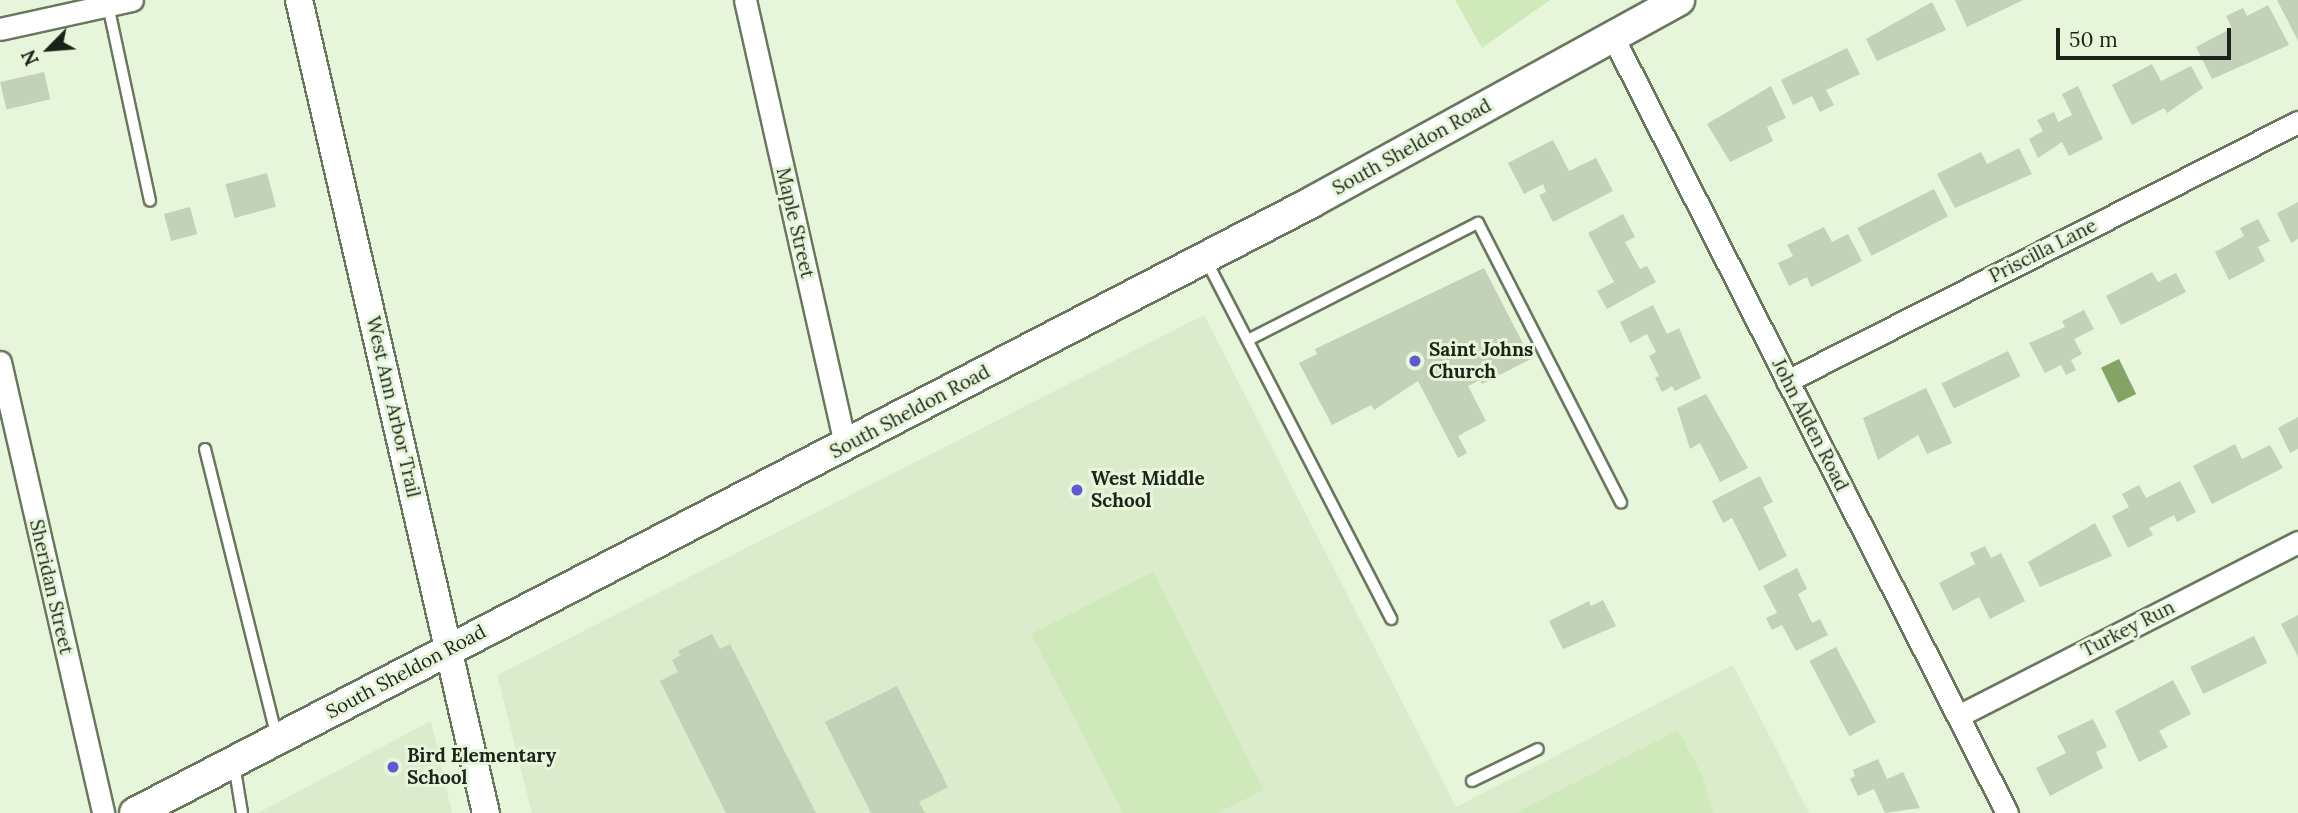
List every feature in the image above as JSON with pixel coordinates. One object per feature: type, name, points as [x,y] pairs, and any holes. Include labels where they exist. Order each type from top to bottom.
[{"type":"main road","name":"South Sheldon Road","points":[[135,813],[1205,258],[1679,0]]},
{"type":"street","points":[[0,29],[132,0]]},
{"type":"street","name":"West Ann Arbor Trail","points":[[299,0],[486,813]]},
{"type":"street","name":"Maple Street","points":[[745,0],[845,445]]},
{"type":"street","name":"John Alden Road","points":[[1613,37],[2007,813]]},
{"type":"street","name":"Priscilla Lane","points":[[1787,381],[2298,122]]},
{"type":"street","name":"Sheridan Street","points":[[0,362],[103,813]]},
{"type":"street","name":"Turkey Run","points":[[1958,716],[2298,542]]},
{"type":"lane","points":[[108,5],[150,201]]},
{"type":"lane","points":[[1248,340],[1478,223],[1621,503]]},
{"type":"lane","points":[[1205,258],[1391,620]]},
{"type":"lane","points":[[205,449],[277,740]]},
{"type":"lane","points":[[1472,781],[1538,749]]},
{"type":"lane","points":[[234,762],[242,813]]},
{"type":"shaded area","points":[[1455,0],[1550,0],[1482,48]]},
{"type":"shaded area","name":"West Middle School","points":[[1204,315],[1456,807],[1733,665],[1809,813],[532,813],[497,675]]},
{"type":"shaded area","points":[[2119,359],[2136,394],[2118,403],[2101,368]]},
{"type":"shaded area","points":[[1153,572],[1264,790],[1218,813],[1123,813],[1031,634]]},
{"type":"shaded area","name":"Bird Elementary School","points":[[431,721],[452,813],[258,813]]},
{"type":"shaded area","points":[[1678,730],[1702,775],[1713,813],[1515,813]]},
{"type":"building","points":[[1955,0],[2023,0],[1967,27]]},
{"type":"building","points":[[2277,0],[2298,0],[2298,41]]},
{"type":"building","points":[[1932,2],[1946,30],[1877,61],[1866,39]]},
{"type":"building","points":[[2268,5],[2289,45],[2212,79],[2196,47],[2232,28],[2226,16],[2243,8],[2247,16]]},
{"type":"building","points":[[1847,48],[1860,74],[1826,90],[1834,105],[1820,112],[1812,96],[1793,105],[1781,80]]},
{"type":"building","points":[[2152,64],[2161,81],[2191,66],[2203,88],[2167,113],[2164,108],[2132,125],[2112,85]]},
{"type":"building","points":[[44,72],[50,99],[6,109],[0,82]]},
{"type":"building","points":[[1771,86],[1786,118],[1767,127],[1773,141],[1730,162],[1707,124]]},
{"type":"building","points":[[2078,86],[2103,139],[2069,156],[2062,142],[2038,158],[2029,139],[2043,131],[2037,120],[2054,112],[2058,122],[2072,115],[2062,94]]},
{"type":"building","points":[[1553,140],[1569,171],[1596,158],[1613,191],[1553,222],[1539,195],[1546,192],[1543,184],[1524,194],[1508,163]]},
{"type":"building","points":[[2019,148],[2032,174],[1955,208],[1937,174],[1981,152],[1987,164]]},
{"type":"building","points":[[267,173],[276,207],[235,218],[225,184]]},
{"type":"building","points":[[1934,189],[1948,217],[1871,256],[1857,228]]},
{"type":"building","points":[[2298,202],[2298,239],[2291,243],[2277,213]]},
{"type":"building","points":[[190,207],[197,234],[171,241],[164,214]]},
{"type":"building","points":[[1623,214],[1635,237],[1625,242],[1640,269],[1647,266],[1656,282],[1607,309],[1597,291],[1614,282],[1588,233]]},
{"type":"building","points":[[2258,219],[2270,241],[2258,247],[2265,261],[2229,280],[2215,252],[2244,236],[2240,228]]},
{"type":"building","points":[[1824,227],[1832,242],[1848,234],[1862,261],[1811,287],[1807,277],[1789,286],[1778,263],[1793,256],[1787,245]]},
{"type":"building","name":"Saint Johns Church","points":[[1484,268],[1531,359],[1482,384],[1480,380],[1468,386],[1486,421],[1458,436],[1467,453],[1458,458],[1418,381],[1374,410],[1371,405],[1332,425],[1299,363],[1317,354],[1315,349]]},
{"type":"building","points":[[2152,272],[2158,282],[2176,273],[2186,292],[2121,325],[2106,296]]},
{"type":"building","points":[[1653,305],[1667,334],[1679,328],[1701,378],[1675,391],[1672,386],[1662,392],[1655,378],[1659,376],[1649,356],[1656,352],[1647,334],[1630,343],[1620,322]]},
{"type":"building","points":[[2084,310],[2094,329],[2074,339],[2082,354],[2071,360],[2076,370],[2066,375],[2061,365],[2045,373],[2029,343],[2065,327],[2062,321]]},
{"type":"building","points":[[2008,351],[2020,376],[1954,409],[1941,383]]},
{"type":"building","points":[[1926,388],[1952,443],[1927,454],[1918,435],[1878,460],[1863,418]]},
{"type":"building","points":[[1706,394],[1748,468],[1720,482],[1700,443],[1690,449],[1677,408]]},
{"type":"building","points":[[2298,417],[2298,449],[2290,453],[2278,428]]},
{"type":"building","points":[[2235,444],[2242,459],[2270,445],[2283,468],[2212,504],[2193,466]]},
{"type":"building","points":[[1760,476],[1773,502],[1763,507],[1787,556],[1759,571],[1732,518],[1723,523],[1712,501]]},
{"type":"building","points":[[2180,481],[2196,512],[2177,522],[2174,515],[2149,528],[2153,535],[2128,548],[2112,516],[2129,507],[2122,494],[2139,485],[2146,498]]},
{"type":"building","points":[[2095,523],[2112,556],[2040,587],[2028,562]]},
{"type":"building","points":[[1985,546],[1991,558],[2001,553],[2025,601],[1990,619],[1979,597],[1953,611],[1939,583],[1975,564],[1970,553]]},
{"type":"building","points":[[1797,568],[1807,589],[1798,594],[1812,623],[1820,619],[1828,635],[1796,651],[1782,625],[1772,630],[1766,618],[1777,613],[1763,586]]},
{"type":"building","points":[[1603,600],[1616,626],[1563,649],[1549,621],[1589,601],[1591,606]]},
{"type":"building","points":[[2298,615],[2298,657],[2281,624]]},
{"type":"building","points":[[712,634],[720,649],[730,644],[816,813],[726,813],[660,681],[678,672],[672,660],[681,655],[678,651]]},
{"type":"building","points":[[2254,636],[2267,663],[2203,694],[2190,667]]},
{"type":"building","points":[[1836,647],[1876,722],[1849,736],[1810,661]]},
{"type":"building","points":[[2173,680],[2191,714],[2159,731],[2168,747],[2139,762],[2115,711]]},
{"type":"building","points":[[897,686],[948,787],[919,802],[925,813],[871,813],[825,722]]},
{"type":"building","points":[[2093,719],[2107,747],[2096,752],[2103,768],[2050,796],[2036,768],[2066,753],[2057,736]]},
{"type":"building","points":[[1878,759],[1887,779],[1903,772],[1920,808],[1885,813],[1874,789],[1858,796],[1850,779],[1855,776],[1853,770]]},
{"type":"place","name":"Saint Johns Church","points":[[1415,361]]},
{"type":"place","name":"West Middle School","points":[[1077,490]]},
{"type":"place","name":"Bird Elementary School","points":[[393,767]]}]
